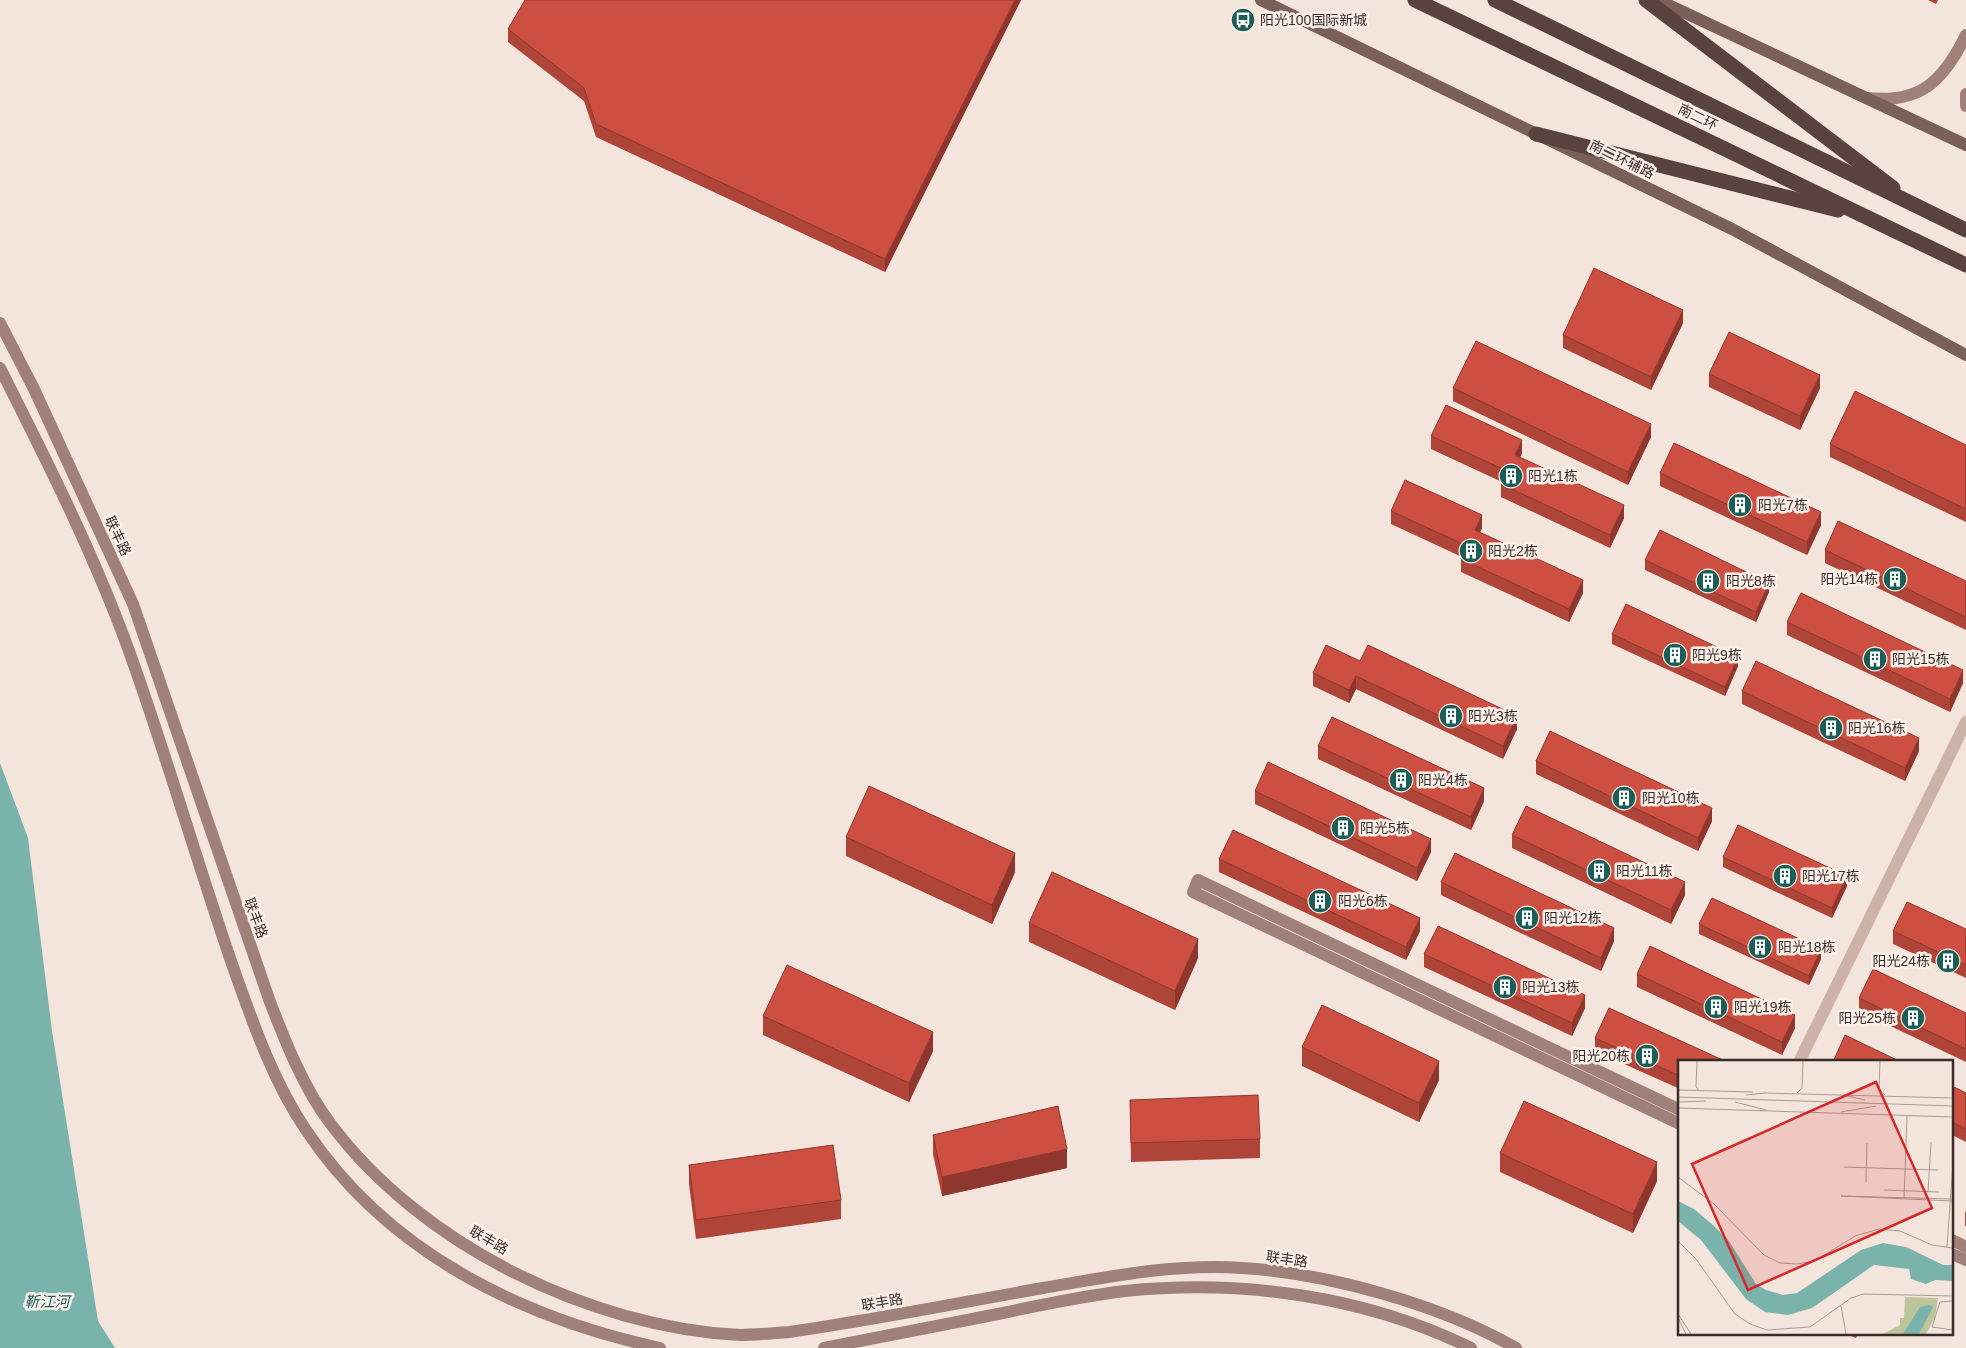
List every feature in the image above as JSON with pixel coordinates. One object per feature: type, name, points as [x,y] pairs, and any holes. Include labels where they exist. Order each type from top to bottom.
[{"type":"highway","name":"南二环","points":[[1415,0],[1966,265]]},
{"type":"highway","name":"南二环","points":[[1495,0],[1966,230]]},
{"type":"highway","points":[[1646,0],[1920,208]]},
{"type":"highway","points":[[1536,134],[1871,218]]},
{"type":"main road","name":"南二环辅路","points":[[1261,0],[1732,229],[1966,355]]},
{"type":"main road","points":[[1658,0],[1966,145]]},
{"type":"main road","points":[[1865,97],[1898,98],[1927,86],[1941,77],[1955,58],[1966,35]]},
{"type":"main road","points":[[1966,94],[1966,106]]},
{"type":"main road","name":"联丰路","points":[[0,323],[34,389],[133,604],[270,1002],[287,1045],[306,1085],[329,1122],[356,1156],[405,1201],[453,1237],[505,1268],[547,1289],[583,1302],[641,1321],[741,1335],[789,1332],[1135,1272],[1241,1268],[1329,1280],[1382,1295],[1468,1325],[1516,1348]]},
{"type":"main road","points":[[0,368],[41,450],[119,624],[251,1018],[281,1087],[306,1131],[346,1180],[393,1227],[441,1261],[488,1290],[580,1328],[660,1348]]},
{"type":"main road","points":[[1678,1109],[1198,880],[1193,892],[1678,1123]]},
{"type":"main road","points":[[1954,1241],[1966,1247]]},
{"type":"main road","points":[[1954,1255],[1966,1260]]},
{"type":"main road","points":[[824,1348],[1124,1291],[1202,1287],[1281,1292],[1339,1303],[1407,1322],[1472,1348]]},
{"type":"street","points":[[1800,1060],[1966,722]]},
{"type":"water","name":"靳江河","points":[[0,763],[28,838],[52,1031],[98,1321],[115,1348],[0,1348]]},
{"type":"building","points":[[525,0],[1015,0],[885,259],[596,124],[584,88],[508,29]]},
{"type":"building","points":[[1594,268],[1683,310],[1651,377],[1563,335]]},
{"type":"building","points":[[1729,332],[1820,375],[1800,416],[1709,374]]},
{"type":"building","points":[[1476,341],[1651,424],[1628,472],[1453,388]]},
{"type":"building","points":[[1855,391],[1966,445],[1966,509],[1830,444]]},
{"type":"building","name":"阳光1栋","points":[[1446,405],[1522,440],[1515,455],[1624,505],[1610,535],[1501,484],[1507,471],[1431,436]]},
{"type":"building","name":"阳光7栋","points":[[1674,443],[1821,512],[1807,542],[1660,473]]},
{"type":"building","name":"阳光2栋","points":[[1405,480],[1482,515],[1475,530],[1583,580],[1569,609],[1461,559],[1467,546],[1391,511]]},
{"type":"building","name":"阳光14栋","points":[[1838,521],[1966,581],[1966,617],[1825,550]]},
{"type":"building","name":"阳光8栋","points":[[1660,530],[1769,583],[1756,612],[1645,560]]},
{"type":"building","name":"阳光15栋","points":[[1801,593],[1963,670],[1950,699],[1787,622]]},
{"type":"building","name":"阳光9栋","points":[[1626,604],[1738,657],[1725,687],[1612,634]]},
{"type":"building","name":"阳光3栋","points":[[1326,645],[1360,661],[1368,645],[1517,716],[1503,746],[1356,676],[1349,690],[1313,673]]},
{"type":"building","name":"阳光16栋","points":[[1756,661],[1919,738],[1905,768],[1742,691]]},
{"type":"building","name":"阳光4栋","points":[[1332,717],[1484,788],[1471,817],[1318,746]]},
{"type":"building","name":"阳光10栋","points":[[1550,731],[1712,808],[1698,838],[1536,761]]},
{"type":"building","name":"阳光5栋","points":[[1268,762],[1431,839],[1417,868],[1255,791]]},
{"type":"building","points":[[869,786],[1015,853],[992,905],[846,837]]},
{"type":"building","name":"阳光11栋","points":[[1526,806],[1685,882],[1671,910],[1512,835]]},
{"type":"building","name":"阳光17栋","points":[[1738,825],[1847,876],[1832,908],[1723,857]]},
{"type":"building","name":"阳光6栋","points":[[1233,830],[1420,918],[1406,947],[1219,859]]},
{"type":"building","name":"阳光12栋","points":[[1455,853],[1614,928],[1601,958],[1441,882]]},
{"type":"building","points":[[1052,872],[1198,939],[1175,991],[1029,923]]},
{"type":"building","name":"阳光18栋","points":[[1712,898],[1821,949],[1809,976],[1699,924]]},
{"type":"building","name":"阳光24栋","points":[[1907,902],[1966,929],[1966,965],[1893,931]]},
{"type":"building","points":[[1438,926],[1585,995],[1572,1023],[1424,954]]},
{"type":"building","points":[[1650,946],[1795,1015],[1782,1042],[1637,974]]},
{"type":"building","points":[[787,965],[933,1032],[909,1083],[763,1016]]},
{"type":"building","name":"阳光25栋","points":[[1873,969],[1966,1013],[1966,1049],[1859,998]]},
{"type":"building","points":[[1322,1005],[1439,1061],[1419,1103],[1302,1047]]},
{"type":"building","points":[[1609,1008],[1723,1060],[1678,1060],[1678,1075],[1595,1038]]},
{"type":"building","points":[[1845,1035],[1897,1060],[1834,1060]]},
{"type":"building","points":[[1954,1087],[1966,1093],[1966,1129],[1954,1123]]},
{"type":"building","points":[[1258,1095],[1260,1139],[1131,1143],[1130,1100]]},
{"type":"building","points":[[1524,1101],[1657,1162],[1633,1214],[1500,1153]]},
{"type":"building","points":[[1058,1106],[1067,1149],[942,1177],[933,1135]]},
{"type":"building","points":[[833,1145],[841,1200],[696,1220],[689,1165]]},
{"type":"place","name":"阳光100国际新城","points":[[1243,20]]},
{"type":"place","name":"阳光1栋","points":[[1511,476]]},
{"type":"place","name":"阳光7栋","points":[[1740,505]]},
{"type":"place","name":"阳光2栋","points":[[1471,551]]},
{"type":"place","name":"阳光14栋","points":[[1895,579]]},
{"type":"place","name":"阳光8栋","points":[[1708,581]]},
{"type":"place","name":"阳光9栋","points":[[1675,655]]},
{"type":"place","name":"阳光15栋","points":[[1875,659]]},
{"type":"place","name":"阳光3栋","points":[[1451,716]]},
{"type":"place","name":"阳光16栋","points":[[1831,728]]},
{"type":"place","name":"阳光4栋","points":[[1401,780]]},
{"type":"place","name":"阳光10栋","points":[[1624,798]]},
{"type":"place","name":"阳光5栋","points":[[1343,828]]},
{"type":"place","name":"阳光11栋","points":[[1599,871]]},
{"type":"place","name":"阳光17栋","points":[[1785,876]]},
{"type":"place","name":"阳光6栋","points":[[1320,901]]},
{"type":"place","name":"阳光12栋","points":[[1527,918]]},
{"type":"place","name":"阳光18栋","points":[[1760,947]]},
{"type":"place","name":"阳光24栋","points":[[1948,961]]},
{"type":"place","name":"阳光13栋","points":[[1505,987]]},
{"type":"place","name":"阳光19栋","points":[[1716,1007]]},
{"type":"place","name":"阳光25栋","points":[[1913,1018]]},
{"type":"place","name":"阳光20栋","points":[[1647,1056]]}]
